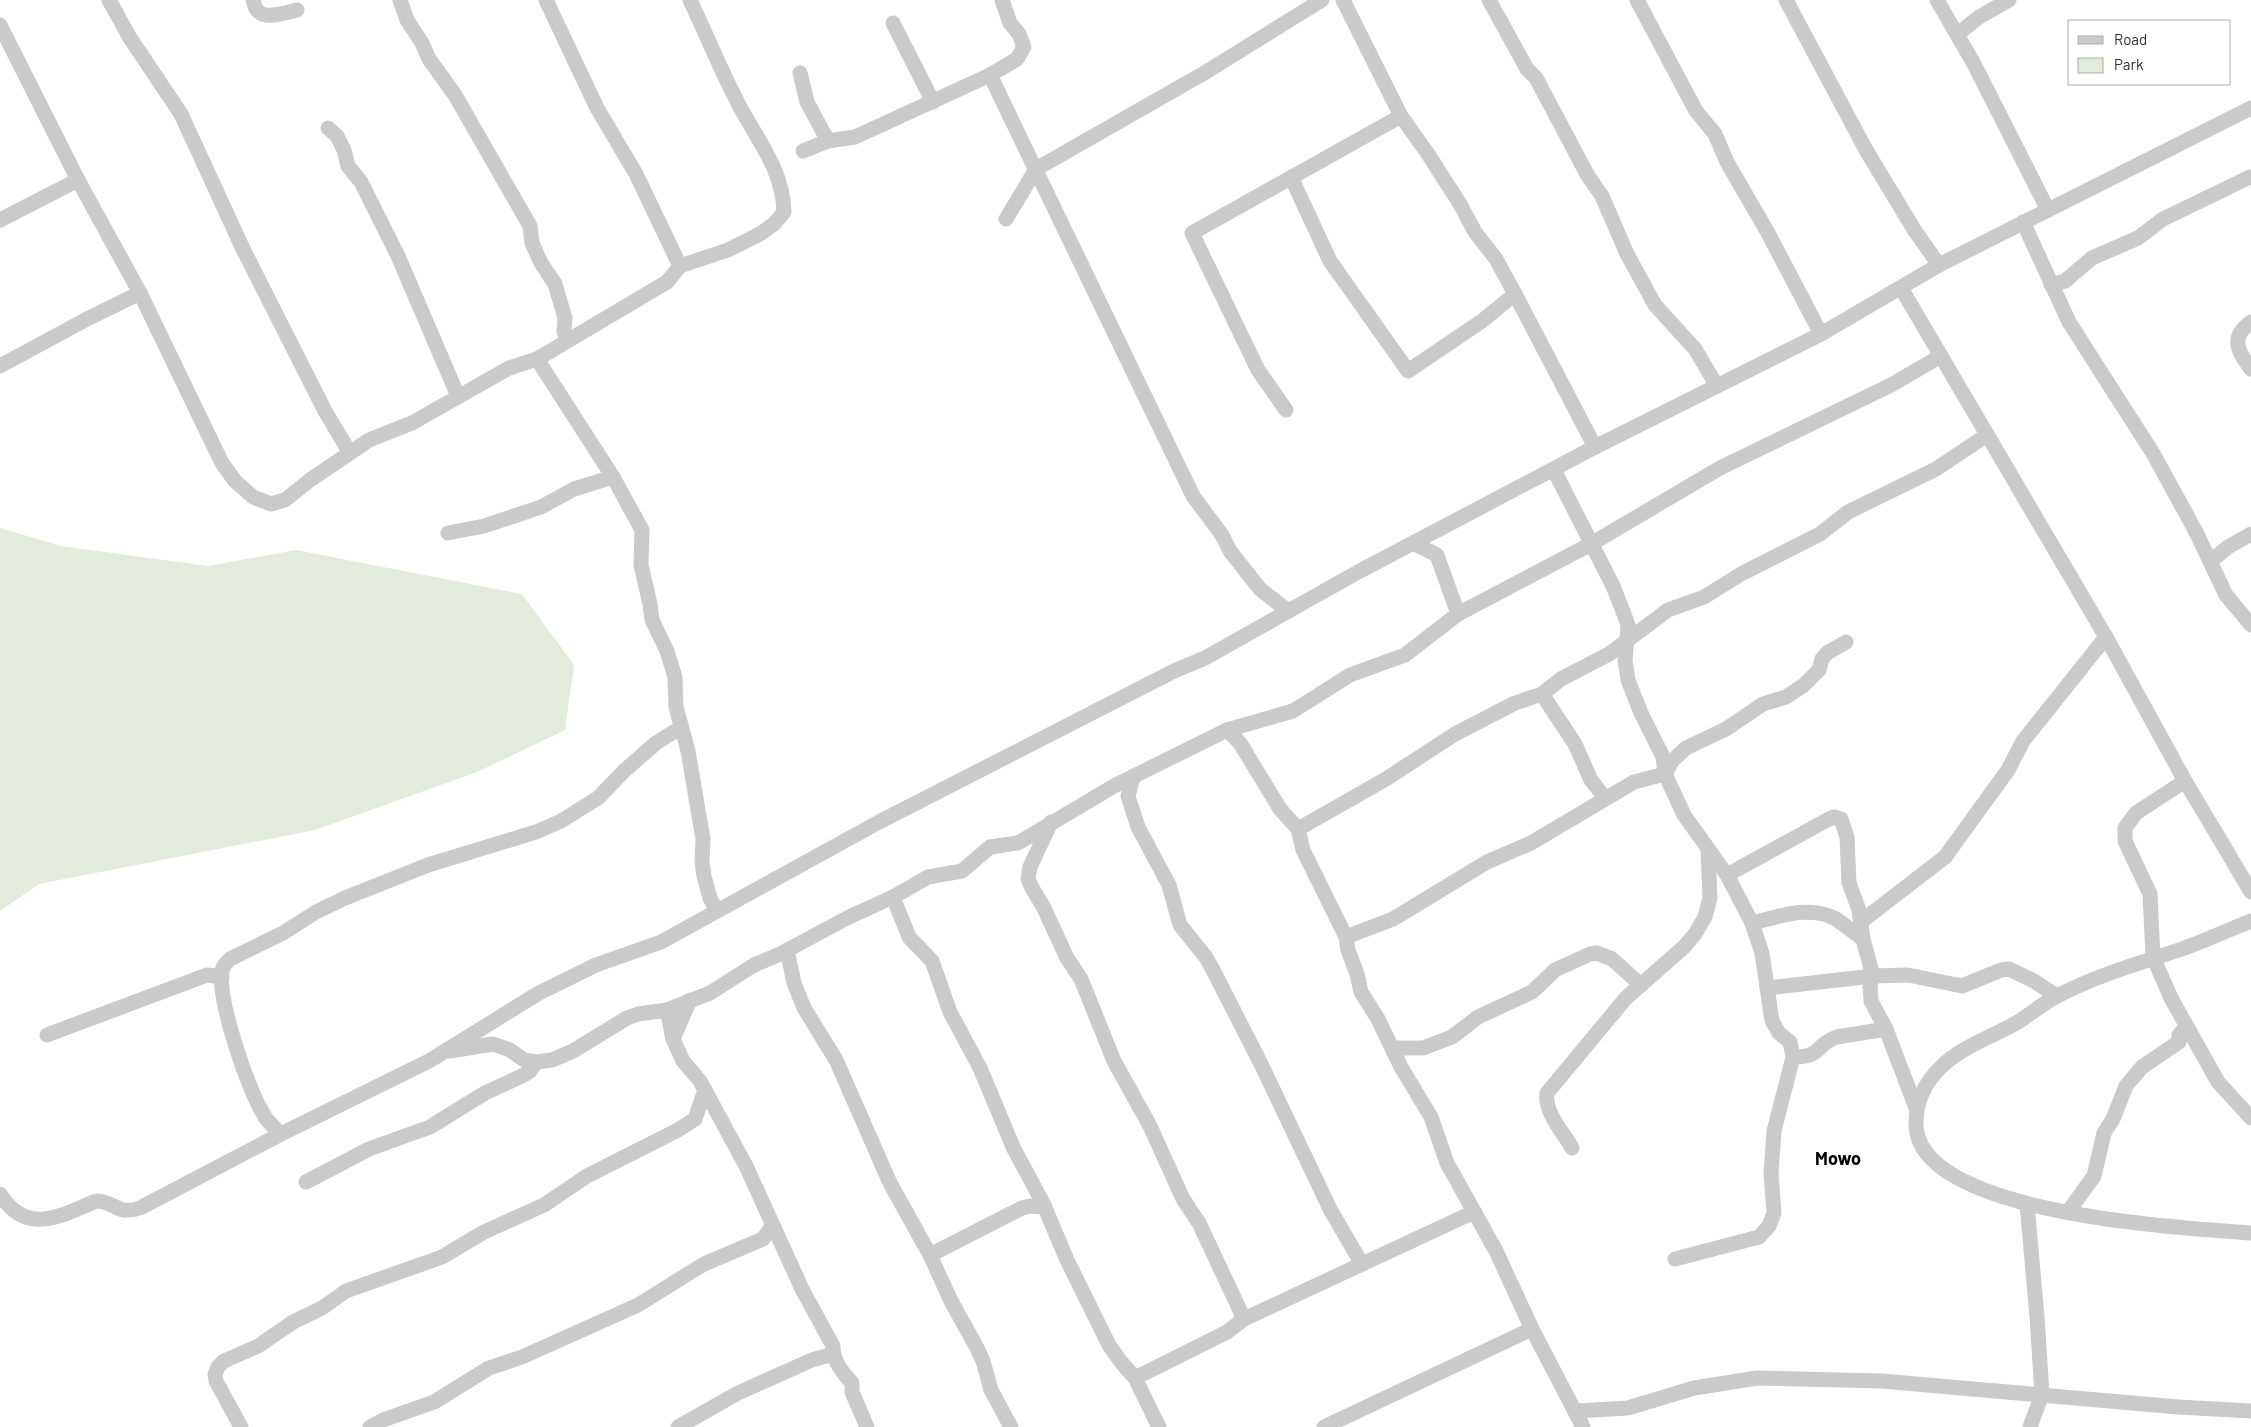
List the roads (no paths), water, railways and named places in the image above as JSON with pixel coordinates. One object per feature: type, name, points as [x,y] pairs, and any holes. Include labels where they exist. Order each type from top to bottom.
[{"type":"street","points":[[109,0],[130,38],[181,114],[243,249],[325,410],[350,452]]},
{"type":"street","points":[[253,0],[257,11],[262,14],[281,14],[298,10]]},
{"type":"street","points":[[0,25],[78,180],[140,293],[222,463],[235,480],[253,497],[271,504],[285,500],[369,440],[412,423],[509,368],[537,359],[667,282],[680,266],[728,250],[760,234],[774,224],[784,212],[783,191],[775,167],[740,106],[690,0]]},
{"type":"street","points":[[803,151],[828,141],[855,137],[990,76],[1017,59],[1024,47],[1019,34],[1010,23],[1002,0]]},
{"type":"street","points":[[1006,219],[1036,169],[1206,72],[1322,0]]},
{"type":"street","points":[[1343,0],[1401,116],[1460,204],[1475,232],[1491,253],[1515,294],[1595,447]]},
{"type":"street","points":[[1489,0],[1527,69],[1536,78],[1588,176],[1602,196],[1627,254],[1655,305],[1695,349],[1717,386]]},
{"type":"street","points":[[1637,0],[1696,111],[1714,134],[1726,162],[1768,233],[1821,334]]},
{"type":"street","points":[[1786,0],[1866,150],[1915,231],[1939,265]]},
{"type":"street","points":[[1937,0],[1958,34],[2048,210]]},
{"type":"street","points":[[1958,34],[1979,17],[2009,0]]},
{"type":"street","points":[[550,1],[593,100],[636,174],[680,266]]},
{"type":"street","points":[[405,2],[407,20],[422,43],[429,59],[455,95],[530,226],[532,243],[541,263],[555,284],[565,318],[564,331],[567,341]]},
{"type":"street","points":[[893,23],[933,102]]},
{"type":"street","points":[[800,73],[807,102],[828,141]]},
{"type":"street","points":[[990,76],[1193,496],[1222,535],[1230,551],[1260,589],[1288,611]]},
{"type":"street","points":[[0,1194],[8,1207],[22,1216],[35,1219],[64,1216],[96,1200],[122,1211],[131,1211],[281,1134],[448,1051],[472,1041],[539,992],[596,965],[661,942],[879,822],[1174,671],[1205,658],[1413,543],[1595,447],[1821,334],[1939,265],[2251,108]]},
{"type":"street","points":[[1286,410],[1258,370],[1192,233],[1401,116]]},
{"type":"street","points":[[328,128],[337,136],[344,150],[348,166],[361,182],[398,256],[458,396]]},
{"type":"street","points":[[2052,285],[2065,281],[2092,258],[2138,238],[2163,219],[2250,177]]},
{"type":"street","points":[[1291,178],[1330,261],[1408,371],[1482,321],[1515,294]]},
{"type":"street","points":[[0,220],[78,180]]},
{"type":"street","points":[[2023,222],[2069,322],[2154,455],[2211,561],[2226,595],[2251,625]]},
{"type":"street","points":[[1901,288],[2106,637],[2185,781],[2251,892]]},
{"type":"street","points":[[0,366],[55,335],[140,293]]},
{"type":"street","points":[[2251,322],[2238,335],[2238,344],[2242,356],[2251,369]]},
{"type":"street","points":[[472,1041],[493,1044],[510,1050],[524,1060],[536,1062],[552,1060],[573,1051],[627,1018],[638,1014],[667,1010],[710,993],[754,965],[788,950],[824,929],[894,897],[928,877],[962,871],[990,847],[1018,843],[1051,822],[1132,777],[1234,728],[1293,711],[1350,675],[1405,655],[1458,614],[1591,544],[1720,468],[1891,385],[1941,356]]},
{"type":"street","points":[[537,359],[612,477],[642,530],[641,566],[652,620],[667,651],[673,670],[680,728],[688,751],[703,839],[702,862],[704,876],[710,898],[717,911]]},
{"type":"street","points":[[1298,829],[1386,780],[1455,734],[1515,703],[1542,694],[1561,679],[1609,654],[1668,610],[1704,597],[1741,574],[1820,534],[1848,512],[1936,469],[1988,435]]},
{"type":"street","points":[[1554,470],[1613,586],[1624,614],[1628,625],[1625,660],[1628,680],[1641,713],[1663,757],[1665,774],[1684,815],[1727,875],[1752,923],[1762,954],[1772,1021],[1780,1033],[1790,1042],[1793,1057],[1774,1131],[1771,1173],[1774,1213],[1769,1226],[1759,1237],[1675,1259]]},
{"type":"street","points":[[448,533],[484,526],[541,507],[574,489],[612,477]]},
{"type":"street","points":[[2211,561],[2228,547],[2251,534]]},
{"type":"street","points":[[1413,543],[1436,555],[1458,614]]},
{"type":"street","points":[[1862,921],[1945,857],[2008,770],[2024,741],[2106,637]]},
{"type":"street","points":[[1346,937],[1393,919],[1487,862],[1530,843],[1634,782],[1665,774],[1672,761],[1686,748],[1726,729],[1763,704],[1786,698],[1804,685],[1820,670],[1822,659],[1826,653],[1846,642]]},
{"type":"street","points":[[1542,694],[1571,737],[1591,780],[1606,798]]},
{"type":"street","points":[[281,1134],[264,1115],[250,1086],[228,1019],[222,977],[224,964],[230,959],[282,933],[316,912],[345,898],[428,865],[536,832],[562,820],[598,798],[624,771],[656,743],[680,728]]},
{"type":"street","points":[[1234,728],[1240,743],[1272,798],[1298,829],[1302,850],[1346,937],[1361,992],[1378,1019],[1401,1067],[1431,1117],[1447,1163],[1496,1251],[1532,1329],[1584,1427],[1611,1410]]},
{"type":"street","points":[[1132,777],[1128,796],[1138,827],[1169,885],[1180,925],[1205,956],[1212,968],[1261,1064],[1331,1212],[1362,1264]]},
{"type":"street","points":[[2185,781],[2143,807],[2130,820],[2124,835],[2150,894],[2153,956],[2171,998],[2218,1082],[2251,1118]]},
{"type":"street","points":[[1114,786],[1128,796]]},
{"type":"street","points":[[1727,875],[1827,820],[1834,817],[1841,819],[1847,837],[1849,883],[1862,921],[1863,939],[1873,976],[1870,985],[1871,1001],[1886,1029],[1916,1108],[1916,1129],[1922,1146],[1937,1163],[1953,1176],[1984,1192],[2027,1204],[2068,1212],[2155,1226],[2251,1233]]},
{"type":"street","points":[[1051,822],[1030,867],[1028,879],[1067,958],[1081,979],[1114,1061],[1150,1126],[1183,1199],[1199,1223],[1244,1319]]},
{"type":"street","points":[[1572,1148],[1548,1108],[1546,1101],[1547,1093],[1622,1002],[1684,947],[1706,917],[1710,898],[1708,849]]},
{"type":"street","points":[[894,897],[909,937],[932,961],[950,1012],[980,1068],[1014,1149],[1045,1208],[1067,1260],[1109,1345],[1135,1378],[1159,1427]]},
{"type":"street","points":[[1752,923],[1793,914],[1821,914],[1833,918],[1863,939]]},
{"type":"street","points":[[1916,1108],[1924,1090],[1940,1068],[1976,1043],[2018,1021],[2058,996],[2153,956],[2182,949],[2251,921]]},
{"type":"street","points":[[788,950],[794,983],[804,1008],[836,1060],[890,1182],[930,1255],[951,1301],[976,1346],[983,1361],[990,1390],[1011,1427]]},
{"type":"street","points":[[1393,1048],[1413,1049],[1433,1045],[1452,1038],[1478,1017],[1532,992],[1555,970],[1590,954],[1597,953],[1612,959],[1641,985]]},
{"type":"street","points":[[1766,988],[1873,976],[1908,975],[1962,986],[2001,970],[2009,969],[2034,981],[2058,996]]},
{"type":"street","points":[[47,1035],[207,975],[222,977]]},
{"type":"street","points":[[673,1039],[690,1000]]},
{"type":"street","points":[[667,1010],[673,1039],[684,1061],[700,1081],[725,1131],[746,1166],[780,1243],[833,1346],[833,1354],[841,1371],[852,1383],[852,1392],[867,1427]]},
{"type":"street","points":[[2068,1212],[2094,1176],[2104,1133],[2113,1120],[2126,1086],[2142,1067],[2179,1042],[2179,1036],[2186,1026]]},
{"type":"street","points":[[1793,1057],[1808,1057],[1816,1053],[1829,1039],[1837,1036],[1886,1029]]},
{"type":"street","points":[[1401,1067],[1413,1049]]},
{"type":"street","points":[[306,1182],[369,1149],[430,1126],[485,1093],[524,1075],[530,1071],[536,1062]]},
{"type":"street","points":[[695,1119],[705,1090]]},
{"type":"street","points":[[241,1427],[216,1381],[215,1374],[218,1367],[224,1361],[258,1346],[293,1322],[322,1308],[354,1287],[442,1257],[484,1232],[544,1205],[587,1176],[652,1144],[695,1119],[712,1122],[725,1131]]},
{"type":"street","points":[[2027,1204],[2042,1394],[2030,1427]]},
{"type":"street","points":[[930,1255],[1022,1208],[1030,1206],[1045,1208]]},
{"type":"street","points":[[1135,1378],[1227,1332],[1244,1319],[1474,1212]]},
{"type":"street","points":[[370,1427],[383,1420],[434,1402],[489,1368],[522,1357],[638,1305],[704,1264],[763,1238],[772,1226]]},
{"type":"street","points":[[763,1238],[780,1243]]},
{"type":"street","points":[[1324,1427],[1532,1329]]},
{"type":"street","points":[[678,1427],[738,1393],[812,1360],[833,1354]]},
{"type":"street","points":[[1576,1411],[1628,1408],[1694,1388],[1757,1378],[1882,1381],[2178,1407],[2251,1411]]},
{"type":"district","name":"Mowo","points":[[1838,1159]]}]
